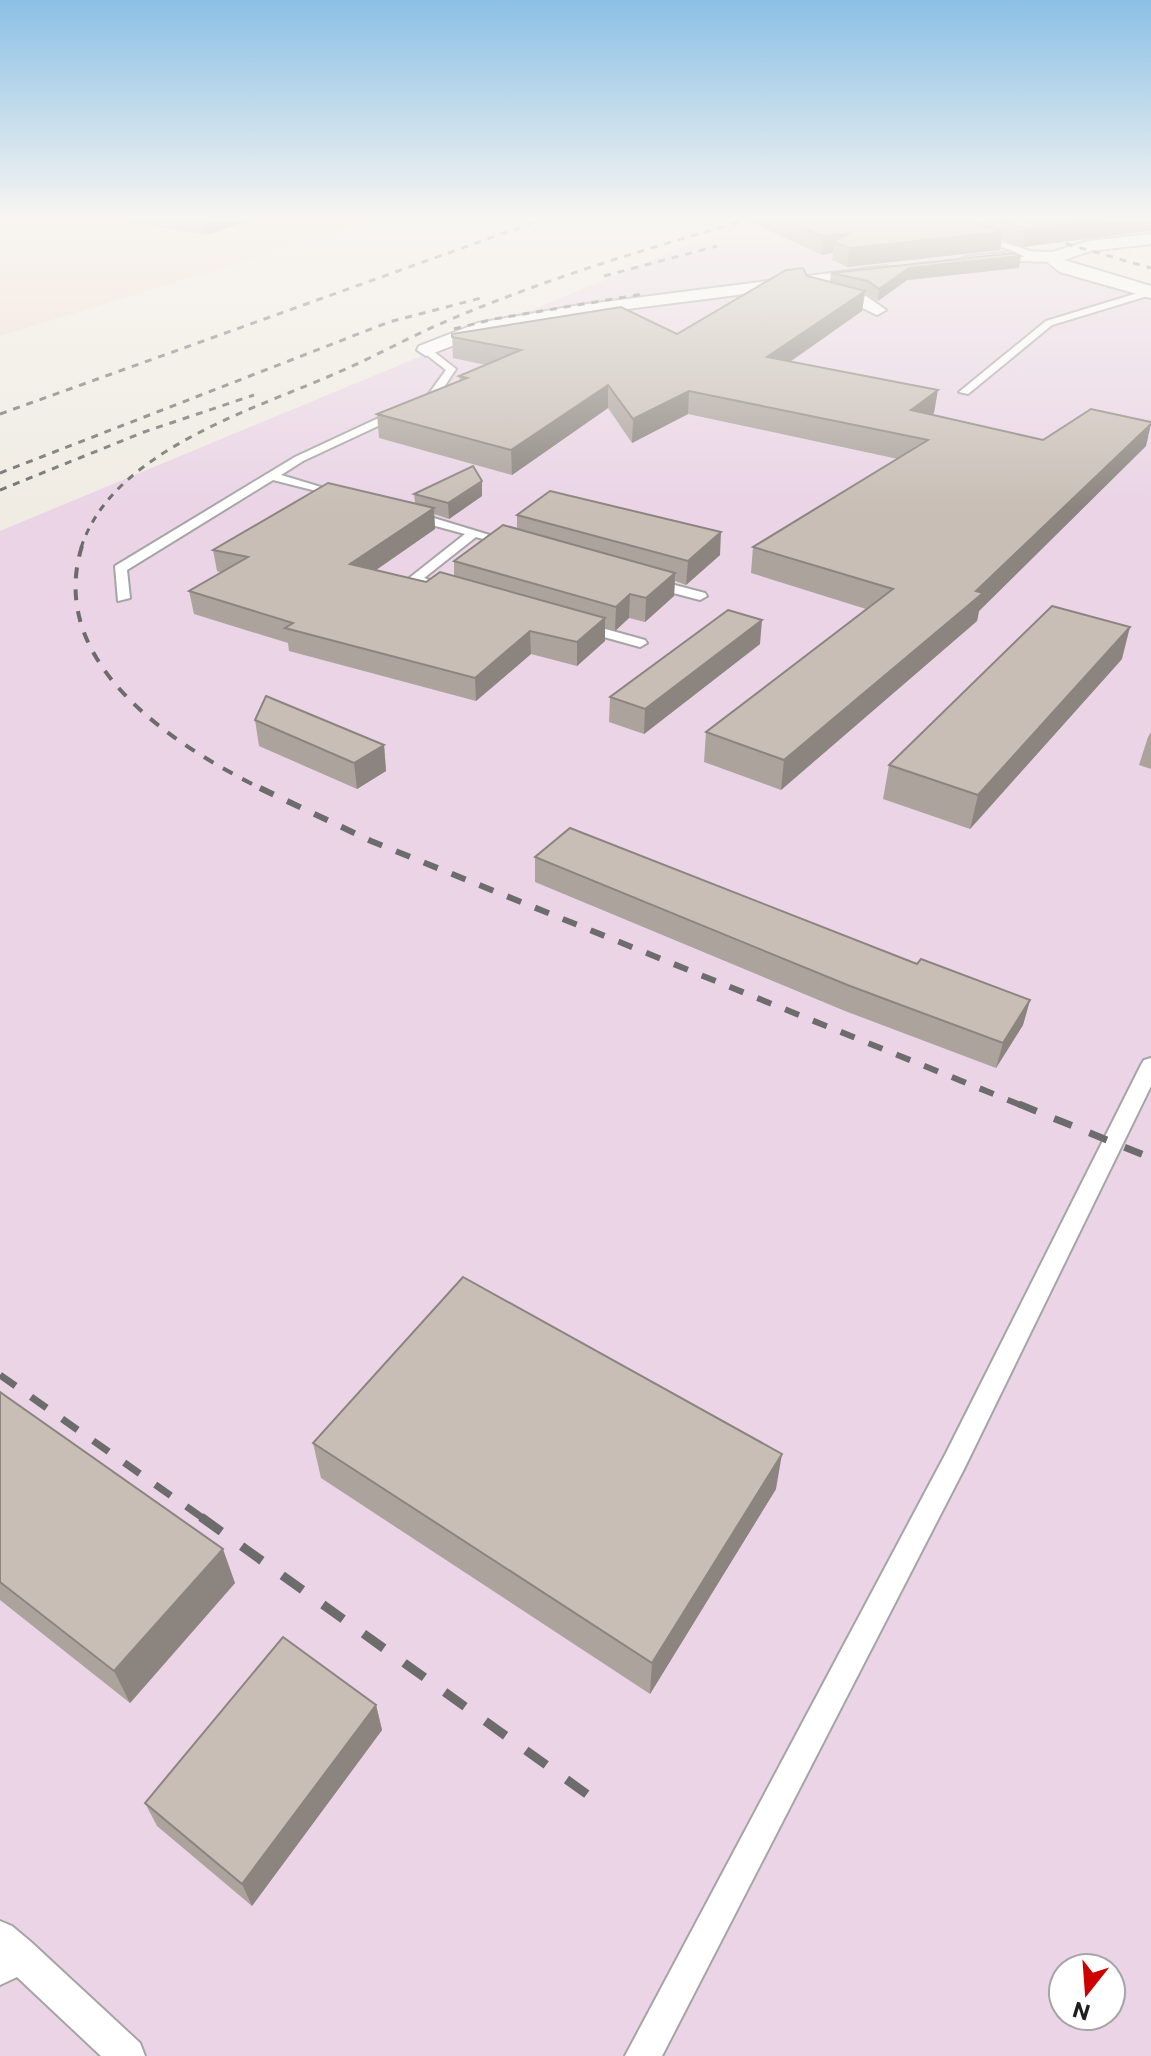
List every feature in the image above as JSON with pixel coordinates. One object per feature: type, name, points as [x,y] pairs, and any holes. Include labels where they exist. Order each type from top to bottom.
[{"type":"street","points":[[426,350],[484,327],[546,316]]},
{"type":"lane","points":[[964,392],[1049,323],[1072,316]]},
{"type":"lane","points":[[123,598],[120,569],[299,459],[432,397],[451,369],[426,350]]},
{"type":"lane","points":[[271,476],[358,501]]},
{"type":"lane","points":[[402,513],[519,546]]},
{"type":"lane","points":[[459,591],[414,579],[474,533]]},
{"type":"lane","points":[[640,580],[700,596]]},
{"type":"lane","points":[[565,621],[640,643]]},
{"type":"lane","points":[[643,2056],[955,1461],[1151,1065]]},
{"type":"lane","points":[[6,1953],[127,2056]]},
{"type":"shaded area","points":[[0,316],[65,316],[0,336]]},
{"type":"shaded area","points":[[517,316],[1151,316],[1151,2056],[0,2056],[0,531]]},
{"type":"building","points":[[565,316],[640,316],[677,334],[708,316],[828,316],[767,357],[938,390],[911,410],[1043,440],[1091,409],[1151,424],[976,591],[983,593],[784,760],[706,732],[893,589],[753,547],[928,440],[689,391],[633,419],[608,385],[511,450],[377,414],[467,378],[459,376],[521,350],[452,337],[452,334]]},
{"type":"building","points":[[473,466],[482,481],[448,503],[414,494]]},
{"type":"building","points":[[328,483],[434,508],[350,564],[426,582],[440,572],[605,618],[577,642],[530,631],[475,678],[285,628],[293,623],[189,591],[248,557],[213,550]]},
{"type":"building","points":[[550,491],[721,532],[688,561],[517,515]]},
{"type":"building","points":[[503,525],[675,573],[646,598],[630,594],[616,607],[454,561]]},
{"type":"building","points":[[1052,606],[1130,627],[978,795],[889,765]]},
{"type":"building","points":[[728,610],[762,620],[645,709],[610,697]]},
{"type":"building","points":[[266,696],[384,745],[354,763],[255,720]]},
{"type":"building","points":[[570,828],[917,964],[921,959],[1030,1000],[1003,1043],[850,986],[535,857]]},
{"type":"building","points":[[463,1277],[782,1454],[652,1663],[313,1443]]},
{"type":"building","points":[[0,1392],[223,1549],[114,1671],[0,1582]]},
{"type":"building","points":[[283,1637],[376,1705],[242,1884],[145,1803]]},
{"type":"railway","points":[[0,414],[273,316]]},
{"type":"railway","points":[[0,473],[389,322],[412,316]]},
{"type":"railway","points":[[82,546],[98,514],[123,484],[154,459],[190,437],[459,316]]},
{"type":"railway","points":[[454,329],[512,316]]},
{"type":"railway","points":[[0,490],[144,432],[254,395]]},
{"type":"railway","points":[[82,546],[76,589],[82,628],[100,663],[126,696],[158,725],[193,750],[262,789]]},
{"type":"railway","points":[[262,789],[371,841],[1023,1106]]},
{"type":"railway","points":[[1019,1104],[1151,1158]]},
{"type":"railway","points":[[0,1375],[204,1519]]},
{"type":"railway","points":[[201,1517],[602,1805]]}]
